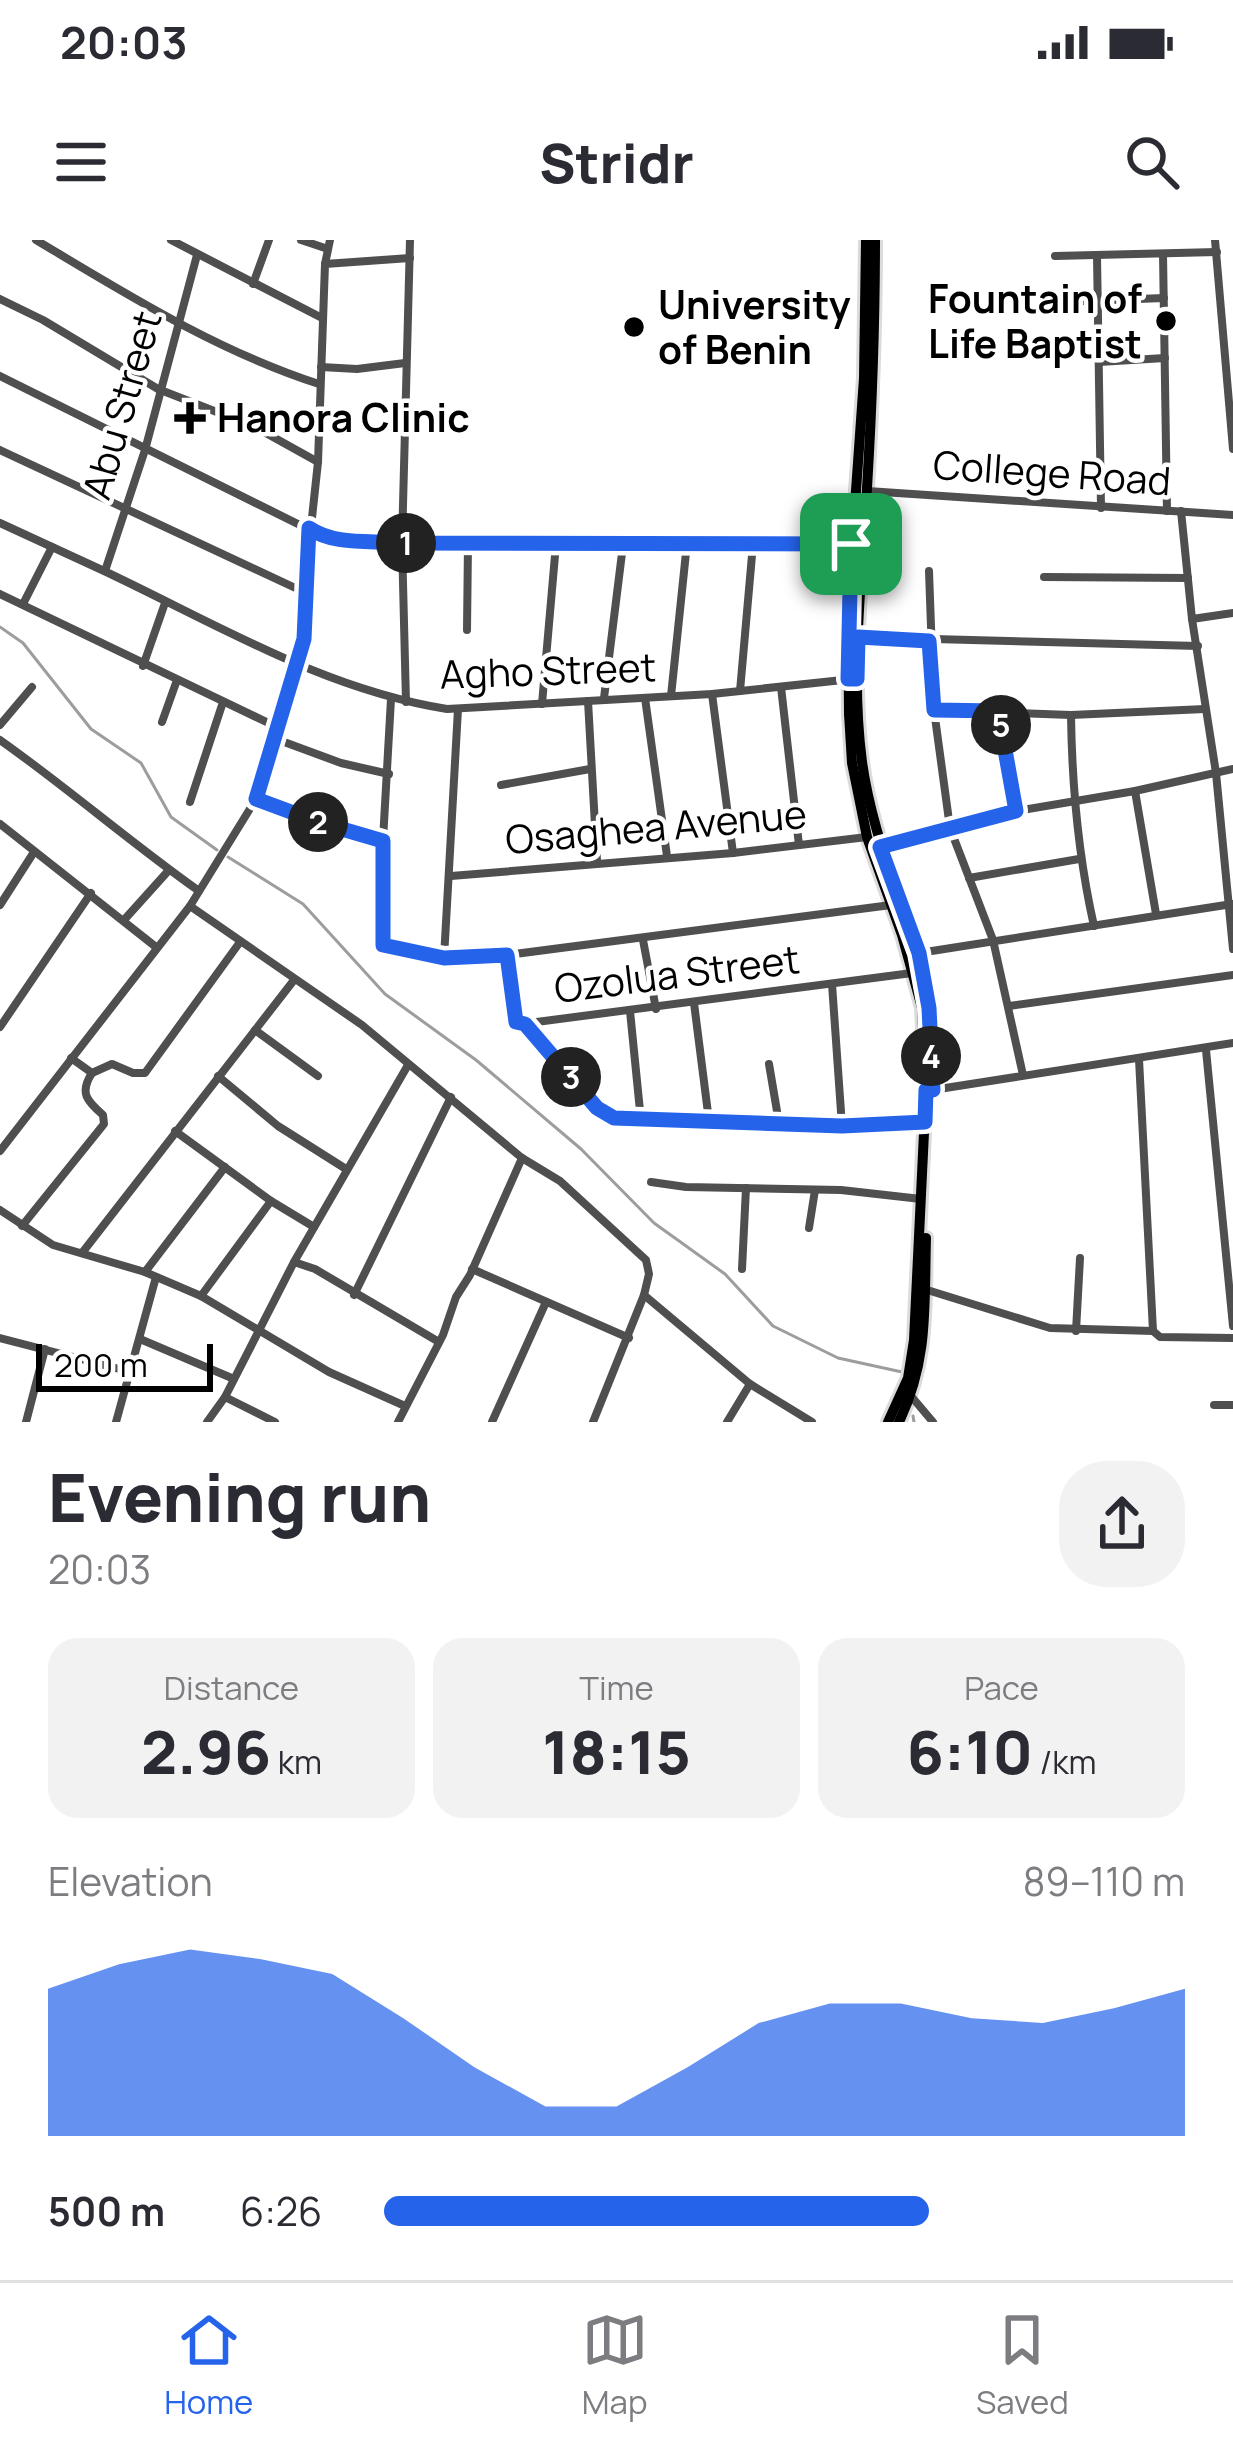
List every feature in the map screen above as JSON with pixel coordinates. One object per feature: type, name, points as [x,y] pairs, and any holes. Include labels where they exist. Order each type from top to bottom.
[{"type":"main road","points":[[870,240],[867,490],[853,679],[862,761],[880,847],[919,953],[929,1008],[923,1341],[918,1381],[899,1422]]},
{"type":"main road","points":[[870,240],[851,544],[853,763],[867,837],[922,1008],[929,1090]]},
{"type":"main road","points":[[888,1422],[908,1378],[928,1122]]},
{"type":"street","points":[[36,240],[176,323],[279,371],[319,384]]},
{"type":"street","points":[[171,240],[322,318]]},
{"type":"street","points":[[253,284],[269,240]]},
{"type":"street","points":[[1,1146],[190,907],[256,799],[276,740],[304,639],[329,244],[301,240]]},
{"type":"street","points":[[406,703],[401,543],[410,240]]},
{"type":"street","points":[[1215,240],[1233,448]]},
{"type":"street","points":[[1055,256],[1217,252]]},
{"type":"street","points":[[1163,254],[1167,511]]},
{"type":"street","name":"Abu Street","points":[[104,571],[145,450],[197,255]]},
{"type":"street","points":[[1097,256],[1101,508]]},
{"type":"street","points":[[325,263],[410,258]]},
{"type":"street","points":[[1059,302],[1164,298]]},
{"type":"street","points":[[0,299],[158,389],[255,427],[318,462]]},
{"type":"street","points":[[1099,362],[1165,358]]},
{"type":"street","points":[[321,367],[357,369],[405,363]]},
{"type":"street","points":[[0,376],[320,535],[342,541],[851,544]]},
{"type":"street","points":[[0,450],[304,592]]},
{"type":"street","name":"College Road","points":[[867,490],[1233,515]]},
{"type":"street","points":[[1181,512],[1216,773],[1233,949]]},
{"type":"street","name":"Agho Street","points":[[0,524],[298,665],[406,703],[458,709],[740,692],[853,679]]},
{"type":"street","points":[[467,630],[468,543]]},
{"type":"street","points":[[671,696],[687,543]]},
{"type":"street","points":[[542,704],[556,544]]},
{"type":"street","points":[[740,692],[753,544]]},
{"type":"street","points":[[604,699],[623,545]]},
{"type":"street","points":[[23,604],[52,547]]},
{"type":"street","points":[[929,571],[934,710],[950,828],[993,940],[1023,1075]]},
{"type":"street","points":[[1044,578],[1188,578]]},
{"type":"street","points":[[0,594],[279,728]]},
{"type":"street","points":[[142,665],[165,603]]},
{"type":"street","points":[[1192,619],[1233,613]]},
{"type":"street","points":[[858,637],[1199,646]]},
{"type":"street","points":[[162,722],[177,680]]},
{"type":"street","points":[[0,725],[32,687]]},
{"type":"street","points":[[781,687],[799,845]]},
{"type":"street","points":[[712,694],[734,853]]},
{"type":"street","points":[[391,698],[380,940],[389,948],[444,958],[507,955],[891,905]]},
{"type":"street","points":[[645,698],[667,856]]},
{"type":"street","points":[[588,701],[597,862]]},
{"type":"street","points":[[190,802],[223,703]]},
{"type":"street","points":[[444,958],[458,709]]},
{"type":"street","points":[[934,710],[1071,716],[1204,709]]},
{"type":"street","points":[[998,711],[1016,811]]},
{"type":"street","points":[[1071,716],[1079,859],[1094,926]]},
{"type":"street","points":[[0,740],[199,891]]},
{"type":"street","points":[[276,740],[389,774]]},
{"type":"street","points":[[880,847],[1016,811],[1233,769]]},
{"type":"street","points":[[501,785],[590,770]]},
{"type":"street","points":[[1135,791],[1156,914]]},
{"type":"street","points":[[256,799],[383,841]]},
{"type":"street","points":[[0,824],[156,947]]},
{"type":"street","points":[[1222,838],[1233,835]]},
{"type":"street","name":"Osaghea Avenue","points":[[451,876],[867,837]]},
{"type":"street","points":[[0,905],[34,852]]},
{"type":"street","points":[[969,878],[1079,859]]},
{"type":"street","points":[[124,920],[169,870]]},
{"type":"street","points":[[0,1027],[91,892]]},
{"type":"street","points":[[919,953],[1231,904]]},
{"type":"street","points":[[190,907],[362,1025],[522,1159],[560,1181],[646,1260],[649,1274],[644,1295],[593,1422]]},
{"type":"street","points":[[643,940],[656,1009]]},
{"type":"street","points":[[22,1226],[104,1124],[103,1115],[86,1101],[84,1090],[92,1073],[112,1064],[145,1073],[240,942]]},
{"type":"street","name":"Ozolua Street","points":[[507,955],[516,1022],[525,1024],[912,973]]},
{"type":"street","points":[[1009,1006],[1233,975]]},
{"type":"street","points":[[82,1253],[294,980]]},
{"type":"street","points":[[832,984],[842,1126]]},
{"type":"street","points":[[694,1004],[709,1121]]},
{"type":"street","points":[[630,1011],[641,1121]]},
{"type":"street","points":[[525,1024],[602,1113],[641,1121],[842,1126],[928,1122]]},
{"type":"street","points":[[255,1030],[318,1076]]},
{"type":"street","points":[[929,1090],[1233,1043]]},
{"type":"street","points":[[1206,1050],[1233,1326]]},
{"type":"street","points":[[71,1058],[92,1073]]},
{"type":"street","points":[[1139,1059],[1156,1334]]},
{"type":"street","points":[[770,1064],[779,1123]]},
{"type":"street","points":[[208,1422],[408,1065]]},
{"type":"street","points":[[218,1076],[278,1126],[346,1169]]},
{"type":"street","points":[[354,1295],[451,1097]]},
{"type":"street","points":[[176,1131],[314,1227]]},
{"type":"street","points":[[398,1422],[440,1342],[456,1297],[522,1159]]},
{"type":"street","points":[[145,1272],[225,1167]]},
{"type":"street","points":[[651,1182],[921,1199]]},
{"type":"street","points":[[742,1269],[746,1188]]},
{"type":"street","points":[[809,1228],[815,1190]]},
{"type":"street","points":[[201,1296],[271,1201]]},
{"type":"street","points":[[0,1210],[53,1245],[145,1272],[201,1296],[329,1372],[404,1406]]},
{"type":"street","points":[[1076,1330],[1080,1258]]},
{"type":"street","points":[[294,1262],[325,1274],[440,1342]]},
{"type":"street","points":[[472,1269],[629,1338]]},
{"type":"street","points":[[116,1422],[157,1277]]},
{"type":"street","points":[[924,1289],[1050,1328],[1233,1338]]},
{"type":"street","points":[[644,1295],[750,1384],[812,1422]]},
{"type":"street","points":[[492,1422],[546,1302]]},
{"type":"street","points":[[0,1338],[131,1372]]},
{"type":"street","points":[[140,1339],[234,1379]]},
{"type":"street","points":[[26,1422],[45,1349]]},
{"type":"street","points":[[727,1422],[750,1384]]},
{"type":"street","points":[[911,1396],[933,1422]]},
{"type":"street","points":[[225,1397],[274,1422]]},
{"type":"street","points":[[1214,1406],[1233,1405]]},
{"type":"waterway","points":[[0,627],[23,643],[91,729],[141,763],[171,817],[217,850]]},
{"type":"waterway","points":[[228,857],[303,904],[385,994],[476,1060],[581,1149],[654,1223],[725,1274],[773,1326],[838,1358],[902,1372]]},
{"type":"waterway","points":[[913,1416],[914,1422]]},
{"type":"place","name":"Fountain of Life Baptist","points":[[1166,321]]},
{"type":"place","name":"University of Benin","points":[[634,327]]},
{"type":"place","name":"Hanora Clinic","points":[[190,418]]},
{"type":"route","points":[[309,528],[342,541],[401,543],[851,544],[848,679],[857,679],[858,637],[929,641],[934,710],[998,711],[1016,811],[880,847],[919,953],[929,1008],[933,1090],[926,1090],[925,1122],[842,1126],[636,1122],[602,1113],[525,1024],[516,1022],[507,955],[444,958],[383,945],[383,841],[256,799],[304,639],[309,528]]}]
